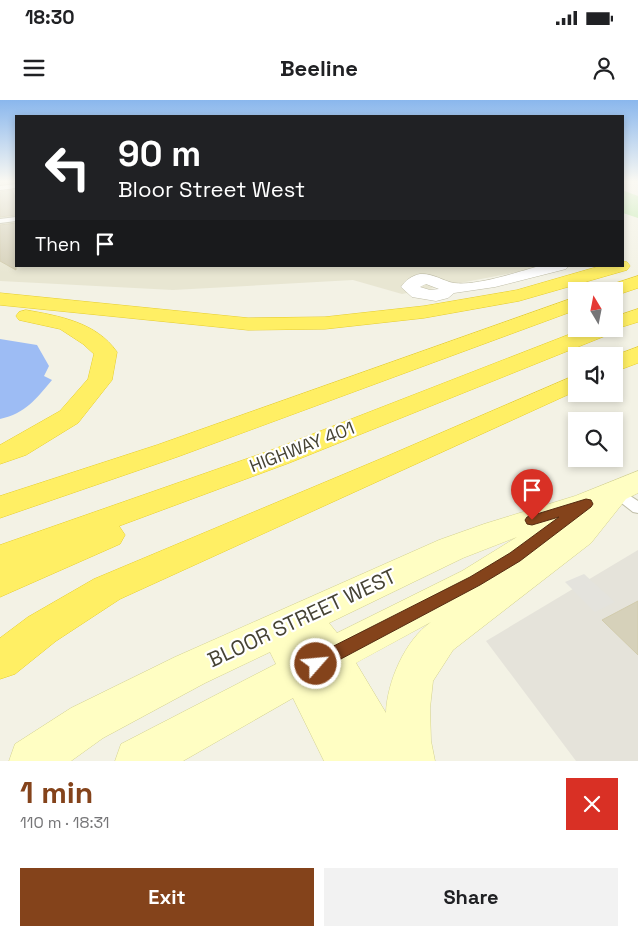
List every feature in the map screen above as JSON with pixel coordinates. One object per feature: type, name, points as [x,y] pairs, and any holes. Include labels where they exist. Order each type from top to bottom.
[{"type":"highway","points":[[624,265],[638,261]]},
{"type":"highway","points":[[0,299],[248,324],[325,323],[424,312],[519,295],[618,267]]},
{"type":"highway","points":[[623,287],[638,282]]},
{"type":"highway","points":[[0,507],[167,451],[568,306]]},
{"type":"highway","points":[[623,321],[638,315]]},
{"type":"highway","points":[[0,316],[26,316],[67,324],[91,339],[106,352],[100,380],[69,417],[16,449],[0,456]]},
{"type":"highway","name":"HIGHWAY 401","points":[[0,559],[279,457],[579,338]]},
{"type":"highway","points":[[623,361],[638,354]]},
{"type":"highway","points":[[0,661],[42,629],[107,589],[386,468],[568,386]]},
{"type":"highway","points":[[0,583],[279,457]]},
{"type":"main road","name":"BLOOR STREET WEST","points":[[32,761],[87,723],[190,670],[451,550],[496,532],[619,496]]},
{"type":"main road","points":[[138,761],[316,664],[475,581],[619,496]]},
{"type":"main road","points":[[412,761],[408,741],[408,708],[412,681],[420,664],[439,638],[530,573],[579,534],[619,496]]},
{"type":"main road","points":[[291,623],[316,664],[388,761]]},
{"type":"main road","points":[[316,664],[349,761]]},
{"type":"street","points":[[450,288],[481,285],[556,267]]},
{"type":"lane","points":[[0,221],[15,219]]},
{"type":"shaded area","points":[[0,212],[15,212],[15,267],[544,267],[402,294],[353,280],[173,290],[0,281]]},
{"type":"shaded area","points":[[638,550],[638,761],[576,761],[486,641]]},
{"type":"shaded area","points":[[584,574],[615,602],[595,612],[565,582]]},
{"type":"green space","points":[[624,212],[638,212],[638,218],[624,213]]},
{"type":"water","points":[[0,339],[37,345],[49,366],[44,376],[52,380],[29,405],[17,413],[0,419]]},
{"type":"building","points":[[0,212],[15,212],[15,215],[0,217]]},
{"type":"building","points":[[15,223],[16,270],[0,261],[0,225]]},
{"type":"building","points":[[638,601],[638,655],[602,620]]},
{"type":"route","points":[[316,664],[475,581],[515,557],[586,504],[532,520]]}]
